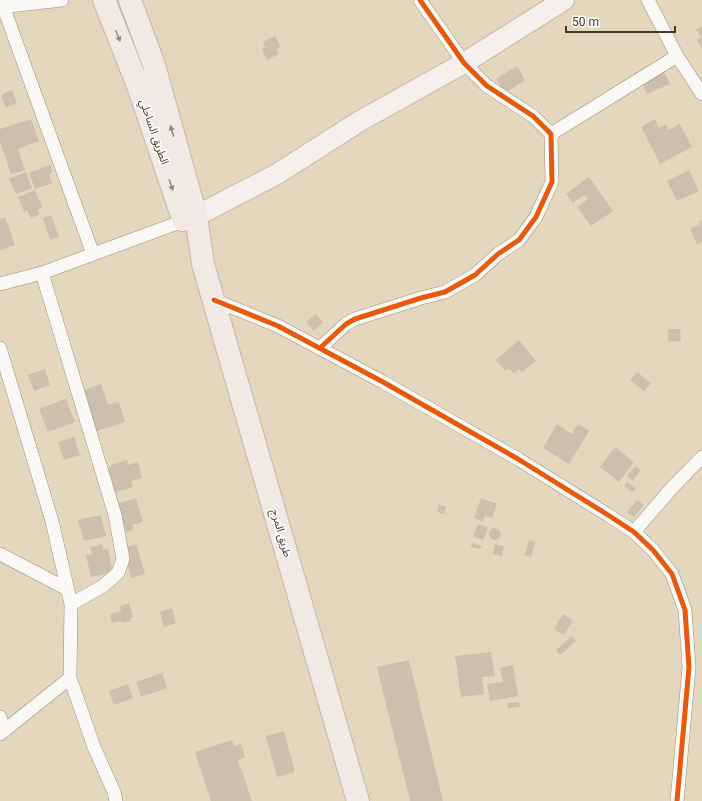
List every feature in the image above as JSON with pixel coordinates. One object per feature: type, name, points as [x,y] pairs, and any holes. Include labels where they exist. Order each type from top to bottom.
[{"type":"highway","name":"الطريق الساحلي","points":[[104,0],[190,218],[204,264]]},
{"type":"highway","points":[[130,0],[154,65],[190,218]]},
{"type":"highway","name":"طريق المرج","points":[[204,264],[358,801]]},
{"type":"main road","points":[[190,218],[277,174],[360,122],[464,63],[557,2]]},
{"type":"street","points":[[62,0],[1,5],[93,254]]},
{"type":"street","points":[[320,348],[346,324],[355,319],[445,292],[475,276],[498,254],[519,240],[536,217],[552,182],[551,134],[533,116],[488,86],[464,63],[420,0]]},
{"type":"street","points":[[648,0],[677,56],[702,94]]},
{"type":"street","points":[[551,134],[677,56]]},
{"type":"street","points":[[0,284],[42,273],[190,218]]},
{"type":"street","points":[[42,273],[115,515],[123,559],[118,573],[103,586],[71,604]]},
{"type":"street","points":[[214,300],[278,326],[384,382],[518,459],[608,515],[634,532],[653,550],[672,574],[685,610],[689,667],[677,801]]},
{"type":"street","points":[[0,348],[52,521],[71,604],[70,678],[94,747],[114,792],[116,801]]},
{"type":"street","points":[[634,532],[670,490],[702,457]]},
{"type":"street","points":[[0,554],[67,589]]},
{"type":"street","points":[[2,732],[70,678]]},
{"type":"street","points":[[0,717],[2,732]]},
{"type":"building","points":[[702,26],[702,48],[697,40],[701,38],[696,29]]},
{"type":"building","points":[[275,36],[281,47],[276,49],[279,54],[267,60],[262,49],[265,47],[263,42]]},
{"type":"building","points":[[517,66],[525,80],[505,93],[496,79]]},
{"type":"building","points":[[663,70],[670,84],[647,94],[641,81]]},
{"type":"building","points":[[12,90],[17,103],[6,107],[1,95]]},
{"type":"building","points":[[31,119],[39,141],[18,149],[25,170],[11,174],[0,142],[0,129]]},
{"type":"building","points":[[655,119],[659,128],[666,125],[668,130],[680,124],[692,147],[660,164],[641,127]]},
{"type":"building","points":[[50,165],[53,172],[49,174],[52,183],[35,189],[29,173]]},
{"type":"building","points":[[689,170],[699,191],[677,201],[667,181]]},
{"type":"building","points":[[26,172],[32,188],[16,194],[9,179]]},
{"type":"building","points":[[589,177],[613,211],[591,226],[577,207],[588,199],[584,195],[573,203],[566,194]]},
{"type":"building","points":[[35,190],[42,207],[38,210],[40,214],[31,218],[27,210],[24,212],[18,197]]},
{"type":"building","points":[[51,215],[59,237],[50,240],[43,218]]},
{"type":"building","points":[[5,217],[15,245],[0,250],[0,219]]},
{"type":"building","points":[[702,220],[702,242],[697,245],[690,228],[700,224],[699,222]]},
{"type":"building","points":[[315,314],[323,322],[314,331],[306,322]]},
{"type":"building","points":[[668,329],[680,329],[681,341],[668,342]]},
{"type":"building","points":[[519,340],[536,361],[522,372],[519,369],[514,374],[509,368],[505,371],[496,360]]},
{"type":"building","points":[[45,369],[50,385],[34,391],[28,375]]},
{"type":"building","points":[[637,372],[651,383],[644,391],[630,380]]},
{"type":"building","points":[[101,384],[108,405],[119,402],[125,422],[94,432],[81,391]]},
{"type":"building","points":[[66,399],[75,422],[48,432],[39,409]]},
{"type":"building","points":[[557,424],[572,434],[578,424],[589,431],[569,464],[543,448]]},
{"type":"building","points":[[74,437],[80,455],[64,460],[58,442]]},
{"type":"building","points":[[615,447],[634,462],[619,482],[600,467]]},
{"type":"building","points":[[127,460],[128,465],[138,462],[142,478],[131,481],[133,487],[112,493],[105,469],[111,467],[111,465]]},
{"type":"building","points":[[635,466],[641,470],[633,481],[627,476]]},
{"type":"building","points":[[627,482],[636,488],[633,492],[624,486]]},
{"type":"building","points":[[136,498],[143,522],[132,525],[134,529],[126,532],[124,524],[122,525],[116,504]]},
{"type":"building","points":[[481,498],[497,504],[492,518],[485,516],[483,522],[474,518]]},
{"type":"building","points":[[637,500],[644,505],[634,517],[627,512]]},
{"type":"building","points":[[439,505],[446,507],[444,514],[437,512]]},
{"type":"building","points":[[101,515],[106,536],[84,541],[78,520]]},
{"type":"building","points":[[478,524],[488,528],[483,540],[473,536]]},
{"type":"building","points":[[495,528],[499,530],[501,534],[499,538],[495,540],[491,538],[489,534],[491,530]]},
{"type":"building","points":[[529,540],[535,542],[531,557],[525,555]]},
{"type":"building","points":[[472,543],[482,546],[480,549],[471,547]]},
{"type":"building","points":[[102,544],[103,550],[108,549],[113,572],[91,577],[86,555],[92,554],[90,547]]},
{"type":"building","points":[[136,544],[145,574],[131,578],[123,548]]},
{"type":"building","points":[[495,544],[504,546],[502,556],[493,554]]},
{"type":"building","points":[[129,603],[133,617],[130,618],[131,621],[112,623],[110,614],[121,611],[120,606]]},
{"type":"building","points":[[172,608],[176,623],[164,627],[160,612]]},
{"type":"building","points":[[563,614],[573,620],[564,635],[554,629]]},
{"type":"building","points":[[572,636],[576,641],[560,655],[556,650]]},
{"type":"building","points":[[491,652],[495,676],[482,677],[484,694],[461,697],[455,656]]},
{"type":"building","points":[[409,660],[443,801],[410,801],[377,667]]},
{"type":"building","points":[[513,665],[518,696],[490,701],[487,684],[503,682],[500,668]]},
{"type":"building","points":[[162,673],[167,688],[141,697],[136,682]]},
{"type":"building","points":[[128,684],[133,698],[114,705],[109,691]]},
{"type":"building","points":[[519,702],[520,707],[508,708],[507,703]]},
{"type":"building","points":[[284,731],[295,772],[277,777],[266,736]]},
{"type":"building","points":[[232,740],[234,746],[241,744],[245,757],[238,760],[252,801],[211,801],[195,752]]},
{"type":"cycle path","points":[[320,348],[346,324],[355,319],[445,292],[475,275],[498,254],[519,240],[536,217],[552,182],[551,134],[533,116],[487,86],[464,63],[420,0]]},
{"type":"cycle path","points":[[214,300],[278,326],[383,382],[518,459],[634,532],[653,550],[672,574],[685,610],[689,667],[677,801]]}]
